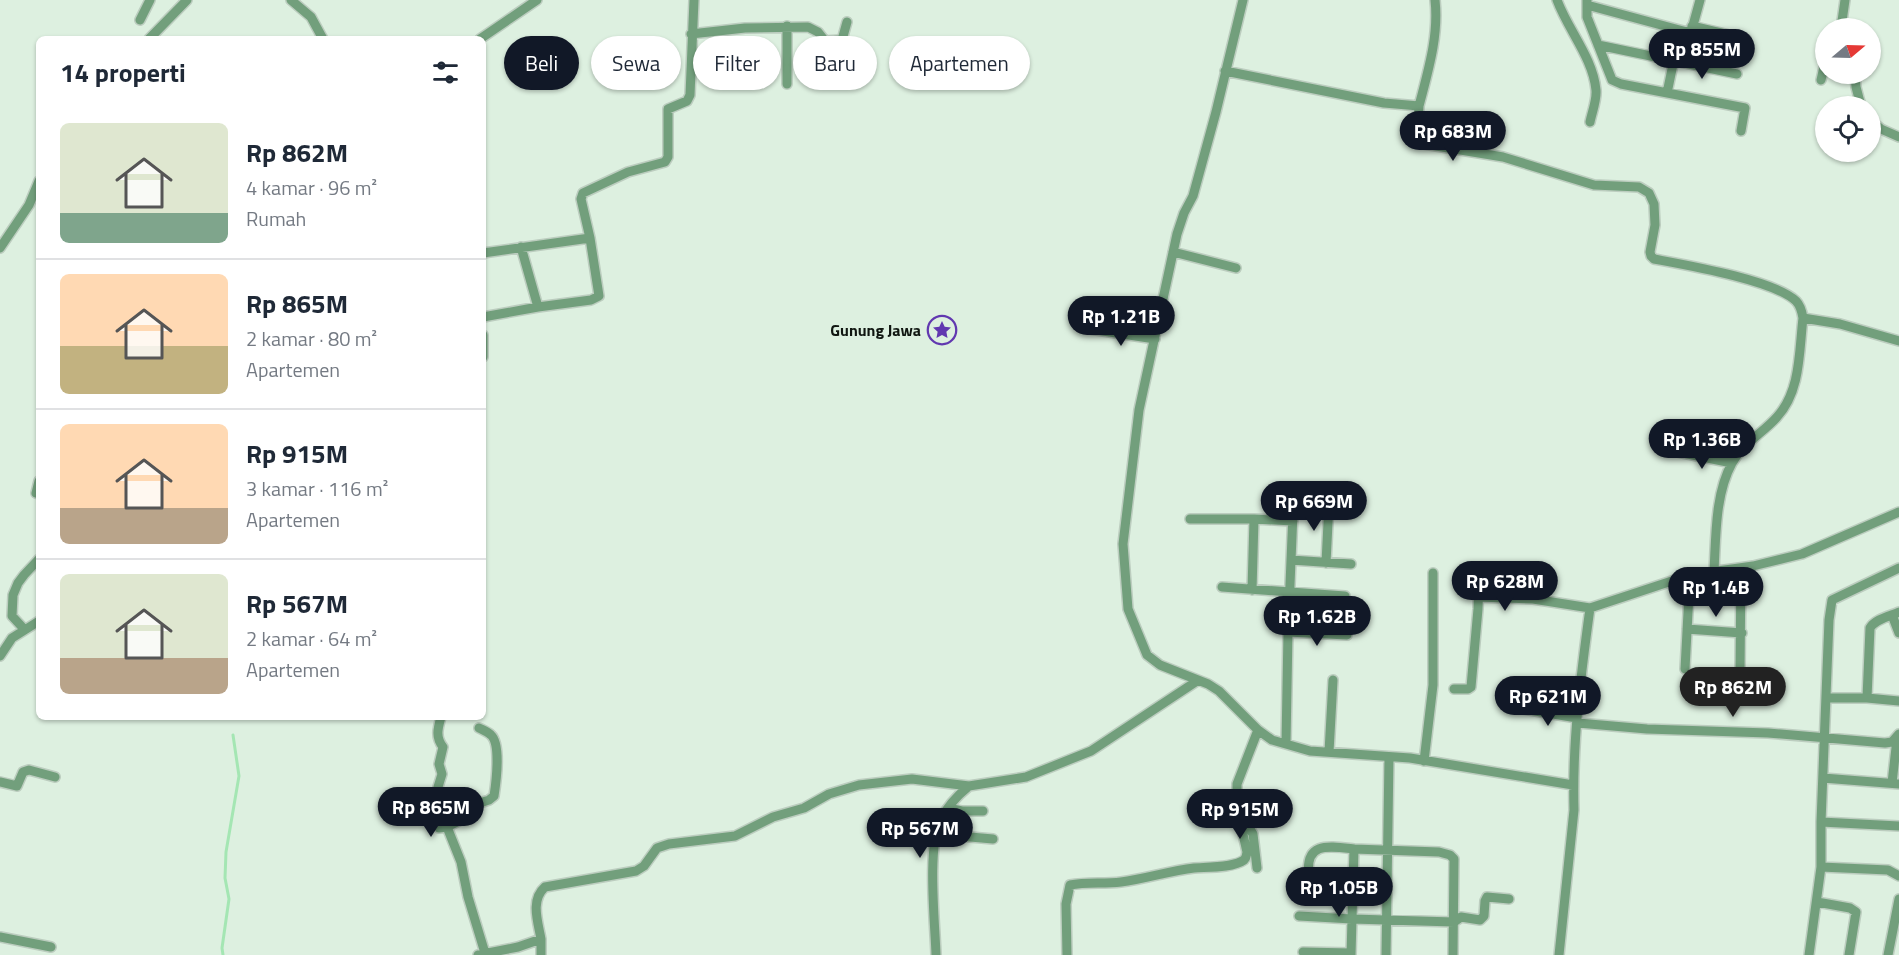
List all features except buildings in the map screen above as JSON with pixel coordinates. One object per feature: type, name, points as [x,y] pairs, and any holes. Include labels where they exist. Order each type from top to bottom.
[{"type":"street","points":[[140,20],[150,0]]},
{"type":"street","points":[[152,36],[187,0]]},
{"type":"street","points":[[291,0],[311,17],[320,36]]},
{"type":"street","points":[[484,36],[537,0]]},
{"type":"street","points":[[486,316],[591,300],[599,296],[581,199],[583,193],[628,172],[665,162],[668,157],[668,109],[687,101],[690,95],[694,0]]},
{"type":"street","points":[[1243,0],[1219,104],[1193,196],[1184,213],[1173,252],[1139,410],[1123,544],[1128,609],[1147,655],[1160,665],[1219,690],[1258,730],[1272,740],[1310,751],[1424,760],[1573,785]]},
{"type":"street","points":[[1435,0],[1434,41],[1419,106],[1417,135],[1419,141],[1424,144],[1503,157],[1594,185],[1639,187],[1649,193],[1654,204],[1655,225],[1651,256],[1654,259],[1723,273],[1781,292],[1797,302],[1803,318],[1794,392],[1779,415],[1765,430],[1750,441],[1732,463],[1721,495],[1714,571]]},
{"type":"street","points":[[1557,0],[1567,24],[1592,68],[1597,92],[1590,122]]},
{"type":"street","points":[[1700,0],[1692,26],[1687,32],[1587,2],[1587,17],[1612,80],[1621,84],[1744,108],[1741,131]]},
{"type":"street","points":[[1842,18],[1845,0]]},
{"type":"street","points":[[691,34],[745,28],[808,27],[818,32],[825,41],[836,41],[842,40],[845,35],[847,22]]},
{"type":"street","points":[[787,26],[787,84]]},
{"type":"street","points":[[1692,26],[1746,39]]},
{"type":"street","points":[[1667,93],[1680,31]]},
{"type":"street","points":[[1598,45],[1737,74]]},
{"type":"street","points":[[1226,71],[1384,103],[1419,106]]},
{"type":"street","points":[[1881,129],[1899,137]]},
{"type":"street","points":[[0,248],[29,205],[36,188]]},
{"type":"street","points":[[486,252],[590,238]]},
{"type":"street","points":[[521,247],[537,307]]},
{"type":"street","points":[[1173,252],[1236,268]]},
{"type":"street","points":[[1803,318],[1898,337]]},
{"type":"street","points":[[1090,329],[1155,339]]},
{"type":"street","points":[[1678,452],[1732,463]]},
{"type":"street","points":[[1286,743],[1294,489]]},
{"type":"street","points":[[1326,563],[1329,503]]},
{"type":"street","points":[[1478,597],[1533,599],[1590,608],[1690,575],[1783,560],[1899,512]]},
{"type":"street","points":[[1190,519],[1293,521]]},
{"type":"street","points":[[1252,590],[1254,519]]},
{"type":"street","points":[[1291,561],[1351,564]]},
{"type":"street","points":[[24,629],[12,616],[13,595],[24,575],[36,562]]},
{"type":"street","points":[[1740,671],[1741,568]]},
{"type":"street","points":[[1809,955],[1821,867],[1824,737],[1829,620],[1832,600],[1899,568]]},
{"type":"street","points":[[1424,760],[1433,685],[1433,573]]},
{"type":"street","points":[[1685,669],[1690,575]]},
{"type":"street","points":[[1454,689],[1471,687],[1479,576]]},
{"type":"street","points":[[1222,587],[1345,596]]},
{"type":"street","points":[[1558,955],[1574,810],[1573,785],[1577,720],[1590,608]]},
{"type":"street","points":[[1866,698],[1872,624],[1895,614],[1899,633]]},
{"type":"street","points":[[0,655],[12,638],[36,623]]},
{"type":"street","points":[[1687,629],[1742,633]]},
{"type":"street","points":[[1288,632],[1347,635]]},
{"type":"street","points":[[1329,752],[1333,680]]},
{"type":"street","points":[[541,955],[536,902],[539,892],[545,887],[636,871],[644,866],[657,848],[669,844],[735,836],[773,818],[804,808],[829,794],[859,785],[912,779],[969,786],[1026,777],[1091,751],[1197,681]]},
{"type":"street","points":[[1827,698],[1899,701]]},
{"type":"street","points":[[1523,709],[1577,720],[1647,729],[1714,730],[1885,743],[1898,737],[1895,783],[1823,778]]},
{"type":"street","points":[[440,720],[437,735],[443,747],[439,764],[442,774],[438,787],[436,821],[439,828],[457,824],[461,809],[489,800],[494,796],[496,745],[491,734],[479,728]]},
{"type":"street","points":[[1068,955],[1065,904],[1070,885],[1086,882],[1097,884],[1122,882],[1168,872],[1218,867],[1243,861],[1247,852],[1237,808],[1237,784],[1258,730]]},
{"type":"street","points":[[1386,955],[1389,757]]},
{"type":"street","points":[[0,782],[17,786],[23,772],[28,770],[54,777]]},
{"type":"street","points":[[936,955],[934,874],[936,834],[940,820],[948,808],[969,786]]},
{"type":"street","points":[[948,808],[983,811]]},
{"type":"street","points":[[1237,808],[1253,834],[1257,868]]},
{"type":"street","points":[[1821,822],[1899,826]]},
{"type":"street","points":[[447,827],[461,862],[482,954],[518,947],[541,939]]},
{"type":"street","points":[[936,834],[993,838]]},
{"type":"street","points":[[1353,883],[1316,881],[1309,877],[1310,856],[1325,846],[1439,852],[1450,855],[1454,859],[1455,869],[1453,955]]},
{"type":"street","points":[[1303,951],[1351,954],[1354,849]]},
{"type":"street","points":[[1821,867],[1888,870],[1899,876]]},
{"type":"street","points":[[1299,916],[1454,922],[1461,917],[1484,919],[1487,897],[1509,899]]},
{"type":"street","points":[[1888,955],[1899,899]]},
{"type":"street","points":[[1817,902],[1850,908],[1856,912],[1849,955]]},
{"type":"street","points":[[0,937],[51,947]]},
{"type":"waterway","points":[[223,955],[229,899],[225,878],[226,852],[239,776],[233,735]]},
{"type":"place","name":"Gunung Jawa","points":[[942,330]]}]
